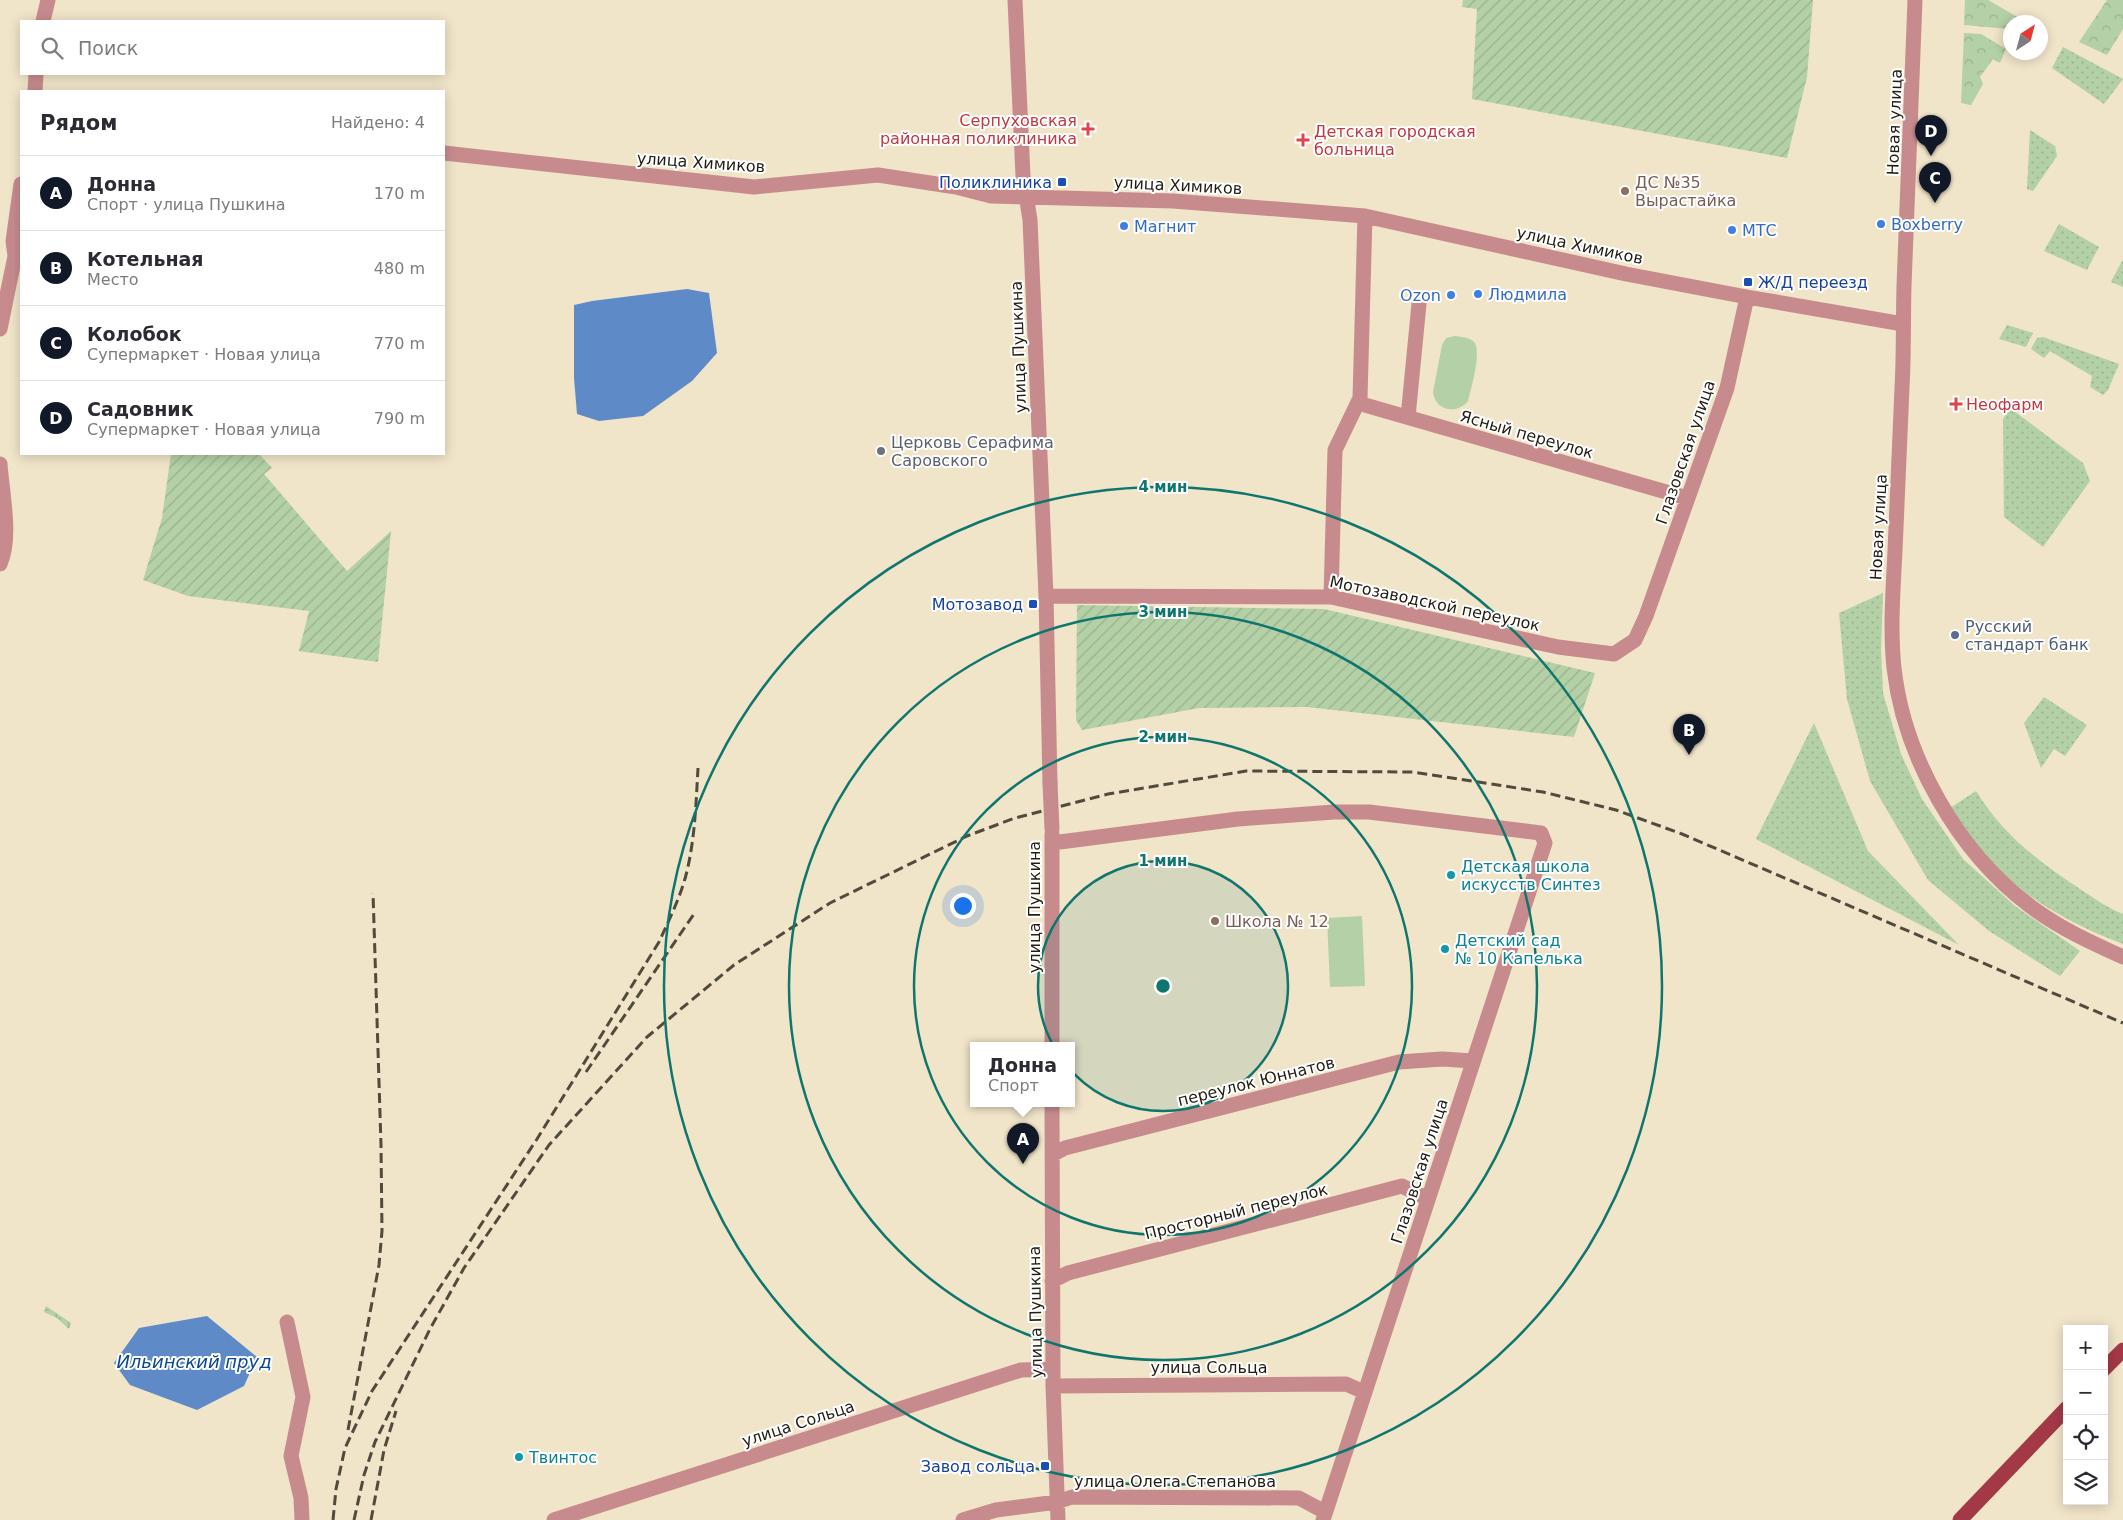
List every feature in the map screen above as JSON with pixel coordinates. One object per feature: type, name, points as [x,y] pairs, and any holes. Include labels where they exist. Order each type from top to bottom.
[{"type":"main road","points":[[2108,1365],[2123,1350]]},
{"type":"main road","points":[[1960,1520],[2063,1412]]},
{"type":"street","points":[[43,20],[48,0]]},
{"type":"street","name":"улица Пушкина","points":[[1015,0],[1023,176],[1031,229],[1046,596],[1052,836],[1052,1042]]},
{"type":"street","name":"Новая улица","points":[[1915,0],[1893,642],[1897,690],[1906,726],[1929,782],[1942,806],[1960,832],[1994,873],[2029,906],[2069,932],[2123,957]]},
{"type":"street","points":[[36,75],[36,90]]},
{"type":"street","name":"улица Химиков","points":[[445,153],[754,187],[878,175],[956,187],[991,196],[1027,198],[1055,196],[1173,201],[1365,216],[1626,274],[1903,324]]},
{"type":"street","points":[[0,329],[18,253],[13,241],[20,191]]},
{"type":"street","points":[[1330,597],[1335,450],[1360,398],[1365,216]]},
{"type":"street","name":"Глазовская улица","points":[[1646,616],[1727,388],[1747,297]]},
{"type":"street","points":[[1408,417],[1419,304]]},
{"type":"street","name":"Ясный переулок","points":[[1358,403],[1687,498]]},
{"type":"street","points":[[0,464],[6,532],[5,546],[0,564]]},
{"type":"street","name":"Мотозаводской переулок","points":[[1046,596],[1330,597],[1558,647],[1614,654],[1635,640],[1646,616]]},
{"type":"street","name":"Глазовская улица","points":[[1052,836],[1238,819],[1334,812],[1369,812],[1541,833],[1545,842],[1324,1516]]},
{"type":"street","name":"переулок Юннатов","points":[[1052,1155],[1065,1148],[1399,1062],[1473,1061]]},
{"type":"street","name":"улица Пушкина","points":[[1052,1107],[1053,1386],[1058,1520]]},
{"type":"street","name":"Просторный переулок","points":[[1052,1281],[1068,1272],[1402,1186],[1428,1198]]},
{"type":"street","points":[[287,1322],[302,1397],[291,1456],[301,1498],[302,1520]]},
{"type":"street","name":"улица Сольца","points":[[554,1520],[1021,1370],[1053,1368]]},
{"type":"street","name":"улица Сольца","points":[[1053,1386],[1346,1384],[1364,1392]]},
{"type":"street","name":"улица Олега Степанова","points":[[963,1520],[996,1510],[1057,1502],[1072,1497],[1299,1498],[1324,1516]]},
{"type":"green space","points":[[1463,0],[1813,0],[1807,77],[1787,158],[1472,99],[1477,9],[1462,7]]},
{"type":"green space","points":[[1965,0],[1988,0],[2014,15],[2003,15],[2003,28],[1964,25]]},
{"type":"green space","points":[[2107,0],[2123,0],[2123,29],[2107,55],[2079,42]]},
{"type":"green space","points":[[1964,33],[1981,34],[2003,47],[2003,56],[2000,63],[1993,59],[1980,77],[1983,84],[1971,105],[1961,103]]},
{"type":"green space","points":[[2063,47],[2123,79],[2104,104],[2052,68]]},
{"type":"green space","points":[[2030,130],[2055,146],[2057,156],[2033,191],[2027,189]]},
{"type":"green space","points":[[2059,224],[2099,247],[2087,270],[2044,251]]},
{"type":"green space","points":[[2123,261],[2123,287],[2111,282]]},
{"type":"green space","points":[[2007,325],[2033,333],[2026,347],[1999,339]]},
{"type":"green space","points":[[1455,336],[1472,340],[1477,353],[1468,401],[1458,408],[1447,409],[1438,403],[1433,392],[1442,345],[1446,338]]},
{"type":"green space","points":[[2043,337],[2119,364],[2108,390],[2103,395],[2090,387],[2092,376],[2050,351],[2044,358],[2031,349],[2037,338]]},
{"type":"green space","points":[[2010,408],[2083,463],[2090,481],[2043,547],[2004,517],[2003,419]]},
{"type":"green space","points":[[171,455],[260,455],[272,468],[264,474],[347,571],[391,531],[378,662],[299,651],[309,611],[188,596],[143,580],[162,518]]},
{"type":"green space","points":[[1883,593],[1881,650],[1883,693],[1901,754],[1922,799],[1963,859],[2015,906],[2080,951],[2060,976],[1989,931],[1928,880],[1870,781],[1847,699],[1839,613]]},
{"type":"green space","points":[[1077,605],[1324,609],[1595,673],[1574,737],[1307,707],[1199,708],[1082,730],[1076,720]]},
{"type":"green space","points":[[2044,697],[2087,725],[2065,756],[2054,749],[2041,768],[2024,723]]},
{"type":"green space","points":[[1814,723],[1868,851],[1959,945],[1756,839]]},
{"type":"green space","points":[[1976,791],[1986,807],[2022,846],[2065,879],[2123,914],[2123,944],[2085,928],[2048,908],[2014,884],[1983,855],[1969,838],[1950,808]]},
{"type":"green space","points":[[1362,916],[1365,986],[1330,987],[1327,918]]},
{"type":"green space","points":[[46,1306],[71,1323],[69,1329],[57,1318],[44,1312]]},
{"type":"water","points":[[687,289],[709,293],[717,353],[692,381],[643,416],[599,421],[577,414],[574,378],[574,305]]},
{"type":"water","name":"Ильинский пруд","points":[[207,1316],[257,1357],[244,1386],[197,1410],[130,1385],[114,1363],[139,1328]]},
{"type":"railway","points":[[333,1520],[336,1489],[345,1448],[372,1391],[537,1139],[659,942],[681,892],[689,862],[695,821],[698,768]]},
{"type":"railway","points":[[354,1520],[364,1475],[375,1442],[430,1329],[464,1268],[549,1145],[647,1037],[734,965],[830,903],[967,836],[1015,818],[1108,794],[1246,771],[1413,772],[1543,792],[1616,810],[1682,834],[2123,1023]]},
{"type":"railway","points":[[348,1430],[379,1265],[382,1231],[373,893]]},
{"type":"railway","points":[[586,1072],[696,911]]},
{"type":"railway","points":[[371,1520],[384,1450],[396,1411]]},
{"type":"place","name":"Серпуховская районная поликлиника","points":[[1088,129]]},
{"type":"place","name":"Детская городская больница","points":[[1303,140]]},
{"type":"place","name":"Садовник","points":[[1931,156]]},
{"type":"place","name":"Поликлиника","points":[[1062,182]]},
{"type":"place","name":"ДС №35 Вырастайка","points":[[1625,191]]},
{"type":"place","name":"Колобок","points":[[1935,203]]},
{"type":"place","name":"Boxberry","points":[[1881,224]]},
{"type":"place","name":"Магнит","points":[[1124,226]]},
{"type":"place","name":"МТС","points":[[1732,230]]},
{"type":"place","name":"Ж/Д переезд","points":[[1748,282]]},
{"type":"place","name":"Людмила","points":[[1478,294]]},
{"type":"place","name":"Ozon","points":[[1451,295]]},
{"type":"place","name":"Неофарм","points":[[1956,404]]},
{"type":"place","name":"Церковь Серафима Саровского","points":[[881,451]]},
{"type":"place","name":"Мотозавод","points":[[1033,604]]},
{"type":"place","name":"Русский стандарт банк","points":[[1955,635]]},
{"type":"place","name":"Котельная","points":[[1689,755]]},
{"type":"place","name":"Детская школа искусств Синтез","points":[[1451,875]]},
{"type":"place","name":"Школа № 12","points":[[1215,921]]},
{"type":"place","name":"Детский сад № 10 Капелька","points":[[1445,949]]},
{"type":"place","name":"Донна","points":[[1023,1164]]},
{"type":"place","name":"Твинтос","points":[[519,1457]]},
{"type":"place","name":"Завод сольца","points":[[1045,1466]]}]
